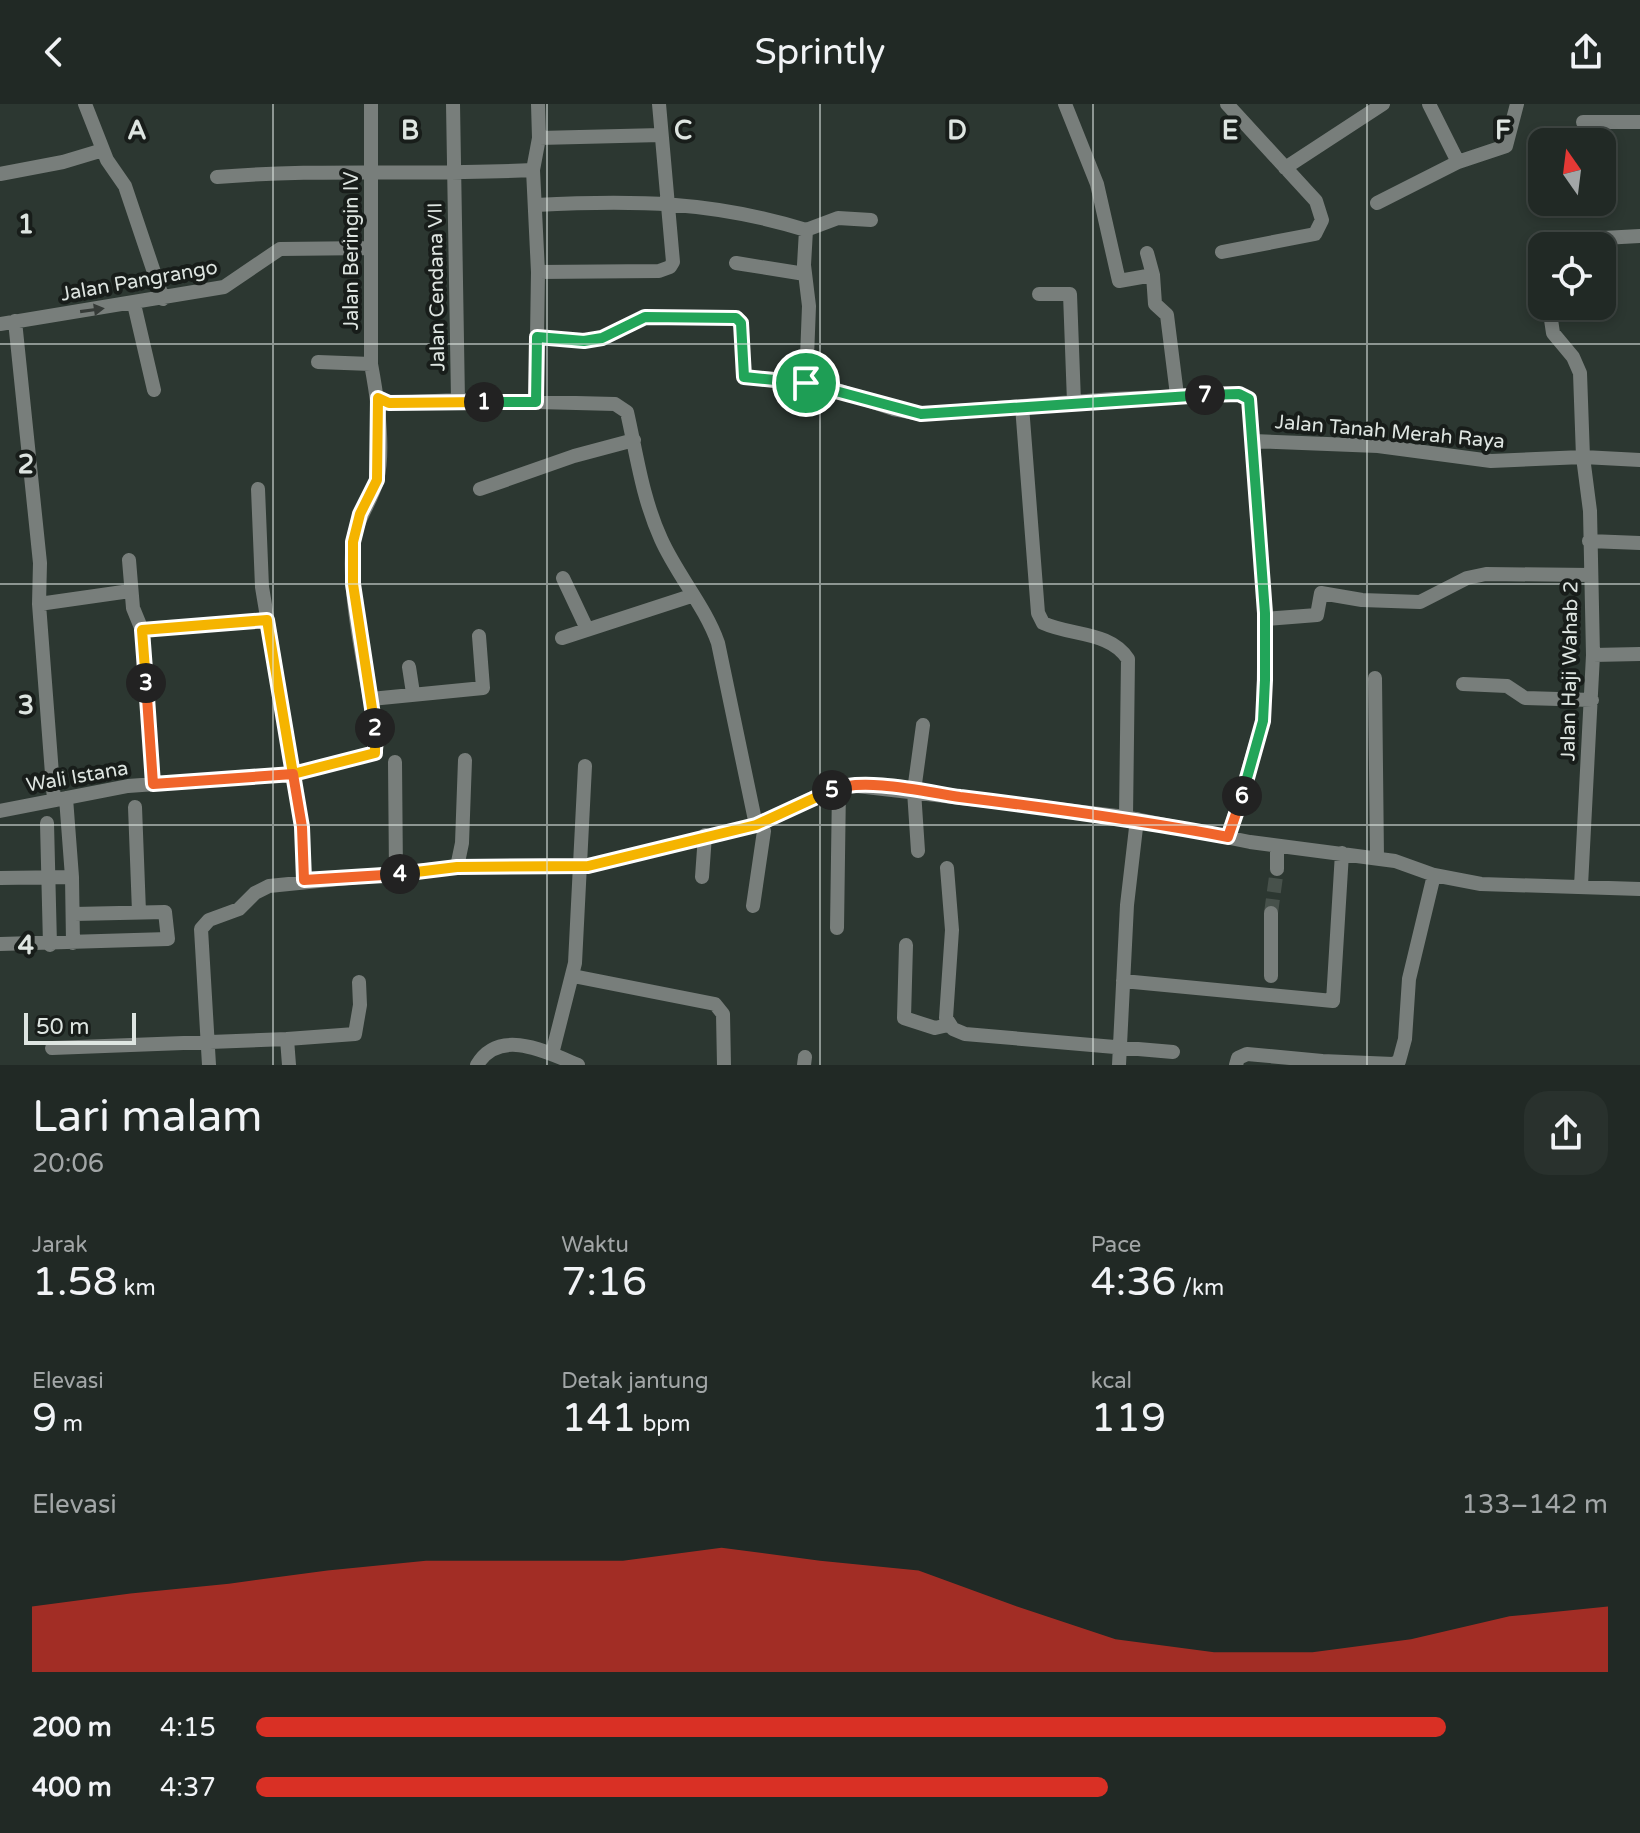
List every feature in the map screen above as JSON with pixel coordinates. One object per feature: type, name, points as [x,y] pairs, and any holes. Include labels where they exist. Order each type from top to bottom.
[{"type":"street","points":[[85,104],[103,150],[125,186],[163,299]]},
{"type":"street","name":"Jalan Beringin IV","points":[[371,104],[371,364],[378,398],[377,480],[360,514],[353,542],[353,584],[371,699]]},
{"type":"street","name":"Jalan Cendana VII","points":[[453,104],[458,400]]},
{"type":"street","points":[[536,402],[538,272],[533,170],[539,138],[538,104]]},
{"type":"street","points":[[538,272],[665,269],[673,262],[665,203],[659,104]]},
{"type":"street","points":[[1065,104],[1097,184],[1119,281],[1153,275]]},
{"type":"street","points":[[1222,252],[1315,234],[1322,220],[1321,211],[1227,104]]},
{"type":"street","points":[[1285,168],[1383,104]]},
{"type":"street","points":[[1429,104],[1458,162]]},
{"type":"street","points":[[1377,203],[1458,162],[1506,146],[1517,104]]},
{"type":"street","points":[[1583,122],[1640,122]]},
{"type":"street","points":[[539,138],[661,135]]},
{"type":"street","points":[[0,174],[63,162],[103,150]]},
{"type":"street","points":[[217,177],[278,172],[533,170]]},
{"type":"street","points":[[536,205],[611,201],[693,204],[806,230],[838,218],[871,220]]},
{"type":"street","points":[[806,230],[805,274],[809,306],[806,383]]},
{"type":"street","points":[[1616,237],[1640,236]]},
{"type":"street","name":"Jalan Pangrango","points":[[7,322],[134,304],[224,287],[280,249],[371,248]]},
{"type":"street","points":[[1147,253],[1153,275],[1155,304],[1167,315],[1177,395]]},
{"type":"street","points":[[736,263],[805,274]]},
{"type":"street","points":[[1039,294],[1070,294],[1074,402]]},
{"type":"street","points":[[134,304],[154,390]]},
{"type":"street","name":"Jalan Tanah Merah Raya","points":[[537,337],[584,341],[602,338],[645,317],[736,318],[741,323],[744,377],[806,383],[921,414],[1177,395],[1239,394],[1249,399],[1253,441],[1378,446],[1491,461],[1583,457],[1640,460]]},
{"type":"street","name":"Jalan Haji Wahab 2","points":[[1551,320],[1553,333],[1573,357],[1580,373],[1583,457],[1590,511],[1592,700],[1582,827],[1581,886]]},
{"type":"street","points":[[7,322],[39,549],[39,604],[60,799],[72,877],[73,943]]},
{"type":"street","points":[[318,362],[371,364]]},
{"type":"street","points":[[378,398],[389,403],[458,400],[621,405],[627,412],[645,501],[691,596],[711,623],[718,643],[762,826],[753,906]]},
{"type":"street","points":[[1022,406],[1038,613],[1043,623],[1104,639],[1122,650],[1128,659],[1132,818],[1119,1065]]},
{"type":"street","points":[[480,489],[574,456],[634,440]]},
{"type":"street","points":[[1228,837],[1263,721],[1265,619],[1253,441]]},
{"type":"street","points":[[258,489],[267,620],[302,827],[304,880]]},
{"type":"street","points":[[1589,541],[1640,543]]},
{"type":"street","points":[[129,560],[130,591],[136,622],[142,630],[153,784]]},
{"type":"street","points":[[1265,619],[1317,615],[1321,593],[1362,600],[1420,602],[1467,578],[1486,574],[1591,575]]},
{"type":"street","points":[[563,578],[587,629]]},
{"type":"street","points":[[39,604],[130,591]]},
{"type":"street","points":[[562,638],[691,596]]},
{"type":"street","points":[[142,630],[267,620]]},
{"type":"street","points":[[371,699],[483,688],[479,636]]},
{"type":"street","points":[[1593,655],[1640,654]]},
{"type":"street","points":[[409,667],[413,693]]},
{"type":"street","points":[[1375,678],[1377,858]]},
{"type":"street","points":[[1463,684],[1507,686],[1525,698],[1592,700]]},
{"type":"street","name":"Wali Istana","points":[[0,811],[153,784],[293,774],[375,753],[378,742],[371,699]]},
{"type":"street","points":[[918,851],[914,791],[923,725]]},
{"type":"street","points":[[457,867],[462,843],[465,760]]},
{"type":"street","points":[[395,762],[396,874]]},
{"type":"street","points":[[552,1054],[573,976],[585,866],[585,766]]},
{"type":"street","points":[[837,928],[839,787]]},
{"type":"street","points":[[209,1065],[201,929],[205,923],[239,909],[261,889],[304,880],[457,867],[585,866],[705,835],[762,826],[839,787],[914,791],[1132,818],[1277,846],[1377,858],[1419,867],[1434,875],[1481,884],[1640,889]]},
{"type":"street","points":[[135,807],[139,912]]},
{"type":"street","points":[[47,823],[50,945]]},
{"type":"street","points":[[702,877],[705,835]]},
{"type":"street","points":[[1277,846],[1277,869]]},
{"type":"street","points":[[1123,981],[1333,1001],[1342,853]]},
{"type":"street","points":[[947,868],[952,930],[948,1025]]},
{"type":"street","points":[[1236,1065],[1238,1058],[1247,1054],[1322,1063],[1393,1064],[1399,1061],[1405,1039],[1409,979],[1434,875]]},
{"type":"street","points":[[0,878],[72,877]]},
{"type":"street","points":[[0,944],[50,945],[168,939],[165,912],[74,914]]},
{"type":"street","points":[[1271,913],[1271,976]]},
{"type":"street","points":[[906,945],[904,1018],[935,1028],[948,1025],[965,1034],[979,1036],[1173,1052]]},
{"type":"street","points":[[573,976],[715,1004],[723,1014],[724,1065]]},
{"type":"street","points":[[52,1048],[355,1034],[360,1005],[359,982]]},
{"type":"street","points":[[287,1039],[289,1065]]},
{"type":"street","points":[[477,1065],[487,1051],[502,1044],[516,1044],[578,1065]]},
{"type":"tunnel","points":[[1271,913],[1277,869]]},
{"type":"route","points":[[806,383],[744,377],[741,323],[736,318],[645,317],[633,321],[620,332],[602,338],[584,341],[537,337],[536,402],[458,400],[389,403],[378,398],[377,480],[360,514],[353,542],[353,584],[378,742],[375,753],[293,774],[267,620],[176,630],[142,630],[153,784],[293,774],[302,827],[304,880],[393,875],[457,867],[510,869],[588,866],[663,844],[756,825],[839,787],[857,786],[1126,817],[1228,837],[1263,721],[1265,680],[1265,613],[1249,399],[1239,394],[1177,395],[921,414],[893,409],[832,388],[806,383]]}]
